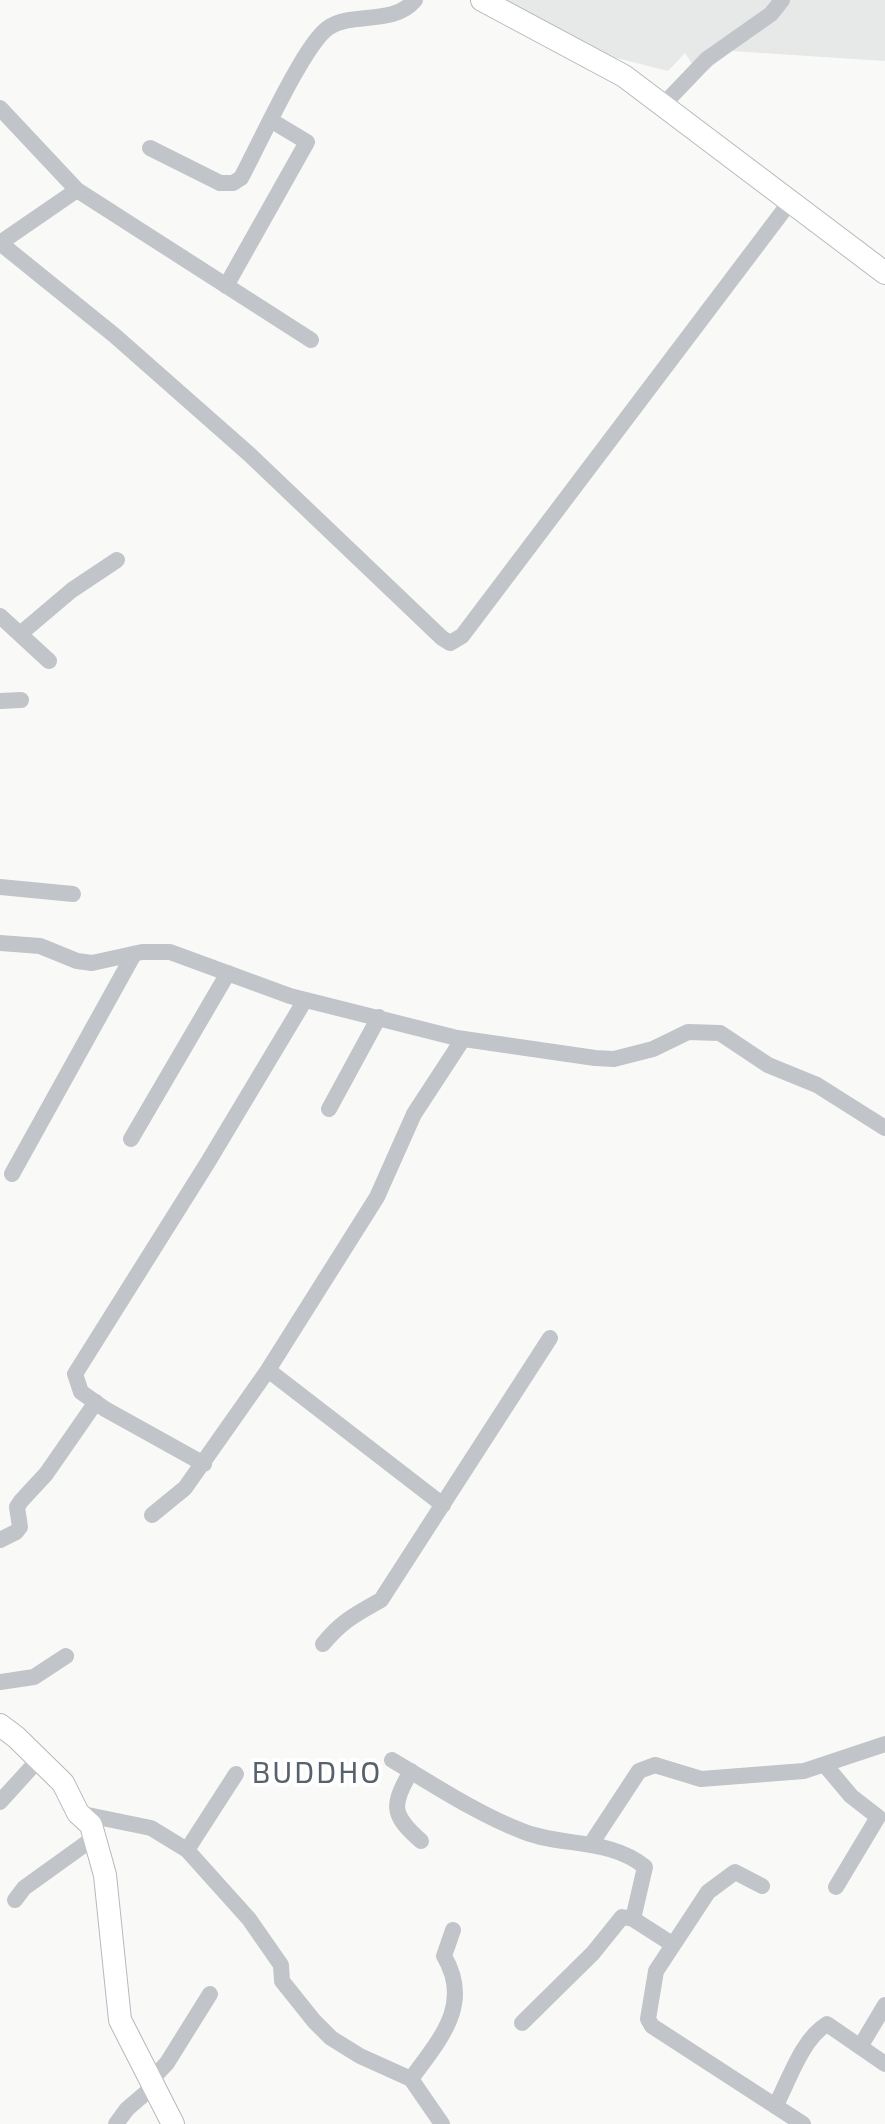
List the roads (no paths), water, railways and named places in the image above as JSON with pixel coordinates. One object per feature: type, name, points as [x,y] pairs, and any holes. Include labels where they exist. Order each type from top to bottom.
[{"type":"street","points":[[150,148],[220,183],[233,183],[241,178],[311,46],[328,27],[343,22],[376,19],[409,7],[415,0]]},
{"type":"street","points":[[482,0],[624,76],[885,273]]},
{"type":"street","points":[[662,106],[707,59],[771,14],[782,0]]},
{"type":"street","points":[[0,108],[77,190],[311,340]]},
{"type":"street","points":[[226,286],[307,142],[272,121]]},
{"type":"street","points":[[77,190],[0,243],[114,335],[237,444],[450,643],[462,636],[790,202]]},
{"type":"street","points":[[20,634],[72,590],[117,560]]},
{"type":"street","points":[[0,616],[49,661]]},
{"type":"street","points":[[0,701],[21,700]]},
{"type":"street","points":[[0,887],[73,894]]},
{"type":"street","points":[[0,943],[40,946],[84,963],[134,954],[170,952],[305,1000],[463,1039],[614,1059],[653,1049],[688,1032],[720,1033],[768,1065],[817,1085],[885,1128]]},
{"type":"street","points":[[12,1174],[134,954]]},
{"type":"street","points":[[131,1139],[228,973]]},
{"type":"street","points":[[204,1464],[81,1392],[75,1374],[305,1000]]},
{"type":"street","points":[[329,1109],[379,1017]]},
{"type":"street","points":[[152,1515],[185,1488],[268,1370],[377,1197],[414,1114],[463,1039]]},
{"type":"street","points":[[323,1644],[351,1615],[381,1600],[550,1338]]},
{"type":"street","points":[[268,1370],[443,1505]]},
{"type":"street","points":[[0,1540],[20,1527],[17,1507],[46,1474],[96,1402]]},
{"type":"street","points":[[0,1682],[34,1677],[66,1656]]},
{"type":"street","points":[[0,1725],[63,1783],[78,1813],[91,1825],[105,1875],[120,2020],[173,2124]]},
{"type":"street","points":[[591,1844],[639,1771],[648,1766],[655,1765],[701,1779],[804,1771],[885,1744]]},
{"type":"street","points":[[0,1802],[39,1759]]},
{"type":"street","points":[[392,1760],[468,1805],[524,1832],[591,1844],[638,1861],[645,1867],[633,1919]]},
{"type":"street","points":[[825,1765],[851,1796],[878,1817],[836,1887]]},
{"type":"street","points":[[411,1771],[395,1798],[397,1814],[405,1827],[421,1841]]},
{"type":"street","points":[[187,1850],[236,1774]]},
{"type":"street","points":[[78,1813],[151,1828],[187,1850],[249,1919],[281,1965],[282,1981],[314,2021],[331,2038],[360,2056],[411,2079],[442,2124]]},
{"type":"street","points":[[15,1900],[24,1888],[95,1837]]},
{"type":"street","points":[[762,1886],[735,1872],[708,1892],[672,1944],[653,1980],[648,2019],[652,2026],[803,2124]]},
{"type":"street","points":[[522,2023],[593,1953],[622,1917],[633,1919],[672,1944]]},
{"type":"street","points":[[411,2079],[442,2037],[455,2005],[456,1981],[444,1956],[453,1930]]},
{"type":"street","points":[[116,2124],[154,2082],[210,1994]]},
{"type":"street","points":[[860,2047],[885,2005]]},
{"type":"street","points":[[776,2105],[807,2045],[827,2024],[885,2064]]},
{"type":"district","name":"BUDDHO","points":[[317,1773]]}]
